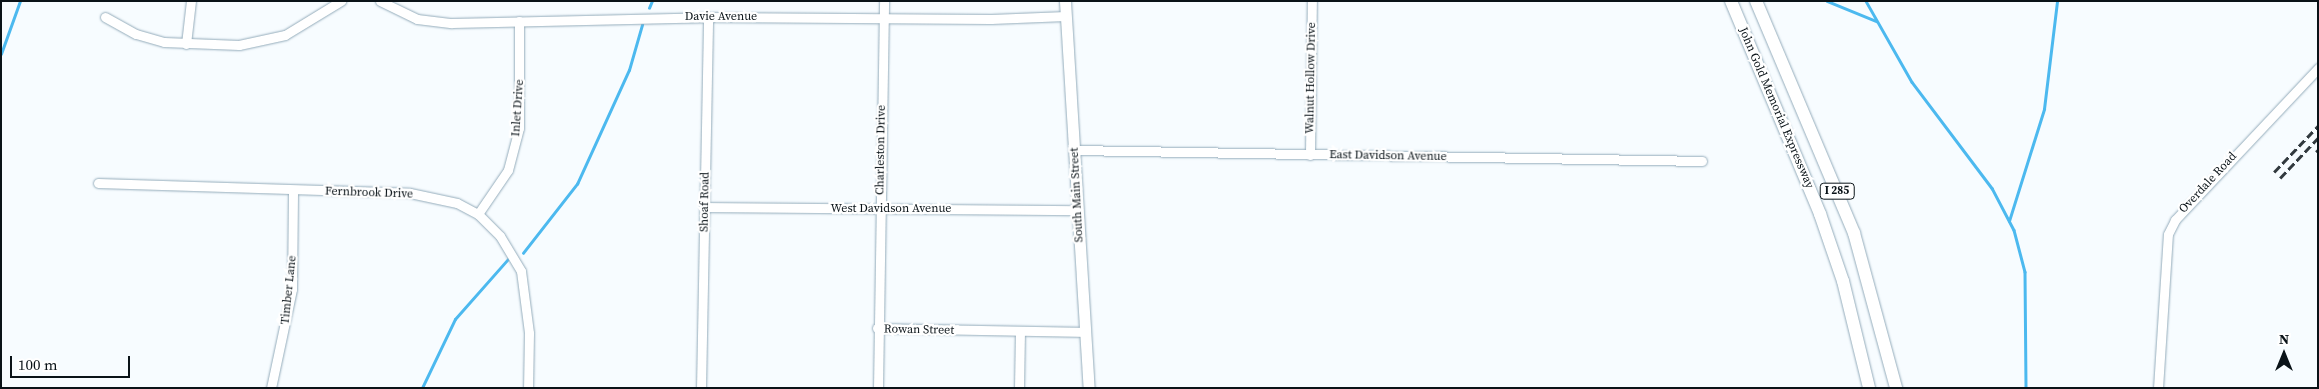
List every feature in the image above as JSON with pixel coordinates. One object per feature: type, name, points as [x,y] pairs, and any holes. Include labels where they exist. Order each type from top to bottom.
[{"type":"highway","name":"John Gold Memorial Expressway","points":[[1731,1],[1820,214],[1843,280],[1869,388]]},
{"type":"highway","name":"John Gold Memorial Expressway","points":[[1756,1],[1854,233],[1896,388]]},
{"type":"main road","name":"South Main Street","points":[[1065,1],[1089,388]]},
{"type":"street","points":[[186,44],[191,1]]},
{"type":"street","points":[[105,17],[136,34],[186,44],[268,41],[306,26],[340,1]]},
{"type":"street","name":"Davie Avenue","points":[[380,1],[417,19],[519,21],[708,16],[883,19],[1066,16]]},
{"type":"street","name":"Charleston Drive","points":[[877,328],[884,1]]},
{"type":"street","name":"Walnut Hollow Drive","points":[[1310,155],[1312,1]]},
{"type":"street","name":"Shoaf Road","points":[[701,388],[708,16]]},
{"type":"street","name":"Inlet Drive","points":[[478,214],[508,170],[518,128],[519,21]]},
{"type":"street","name":"Overdale Road","points":[[2158,388],[2168,234],[2175,220],[2318,68]]},
{"type":"street","name":"East Davidson Avenue","points":[[1074,150],[1702,161]]},
{"type":"street","name":"Fernbrook Drive","points":[[98,184],[410,194],[457,203],[478,214],[509,248],[521,271],[529,333],[528,388]]},
{"type":"street","name":"Timber Lane","points":[[271,388],[292,290],[293,191]]},
{"type":"street","name":"West Davidson Avenue","points":[[705,206],[880,210],[1077,210]]},
{"type":"street","name":"Rowan Street","points":[[878,388],[877,328],[1085,332]]},
{"type":"street","points":[[1019,388],[1020,332]]},
{"type":"waterway","points":[[1,54],[20,1]]},
{"type":"waterway","points":[[649,8],[652,1]]},
{"type":"waterway","points":[[1827,1],[1876,21]]},
{"type":"waterway","points":[[1866,1],[1912,82],[1992,188],[2014,230],[2025,272],[2026,388]]},
{"type":"waterway","points":[[2009,221],[2044,109],[2057,1]]},
{"type":"waterway","points":[[523,253],[577,184],[629,70],[642,25]]},
{"type":"waterway","points":[[422,388],[455,319],[508,259]]},
{"type":"railway","points":[[2274,172],[2318,126]]},
{"type":"railway","points":[[2280,178],[2318,138]]}]
